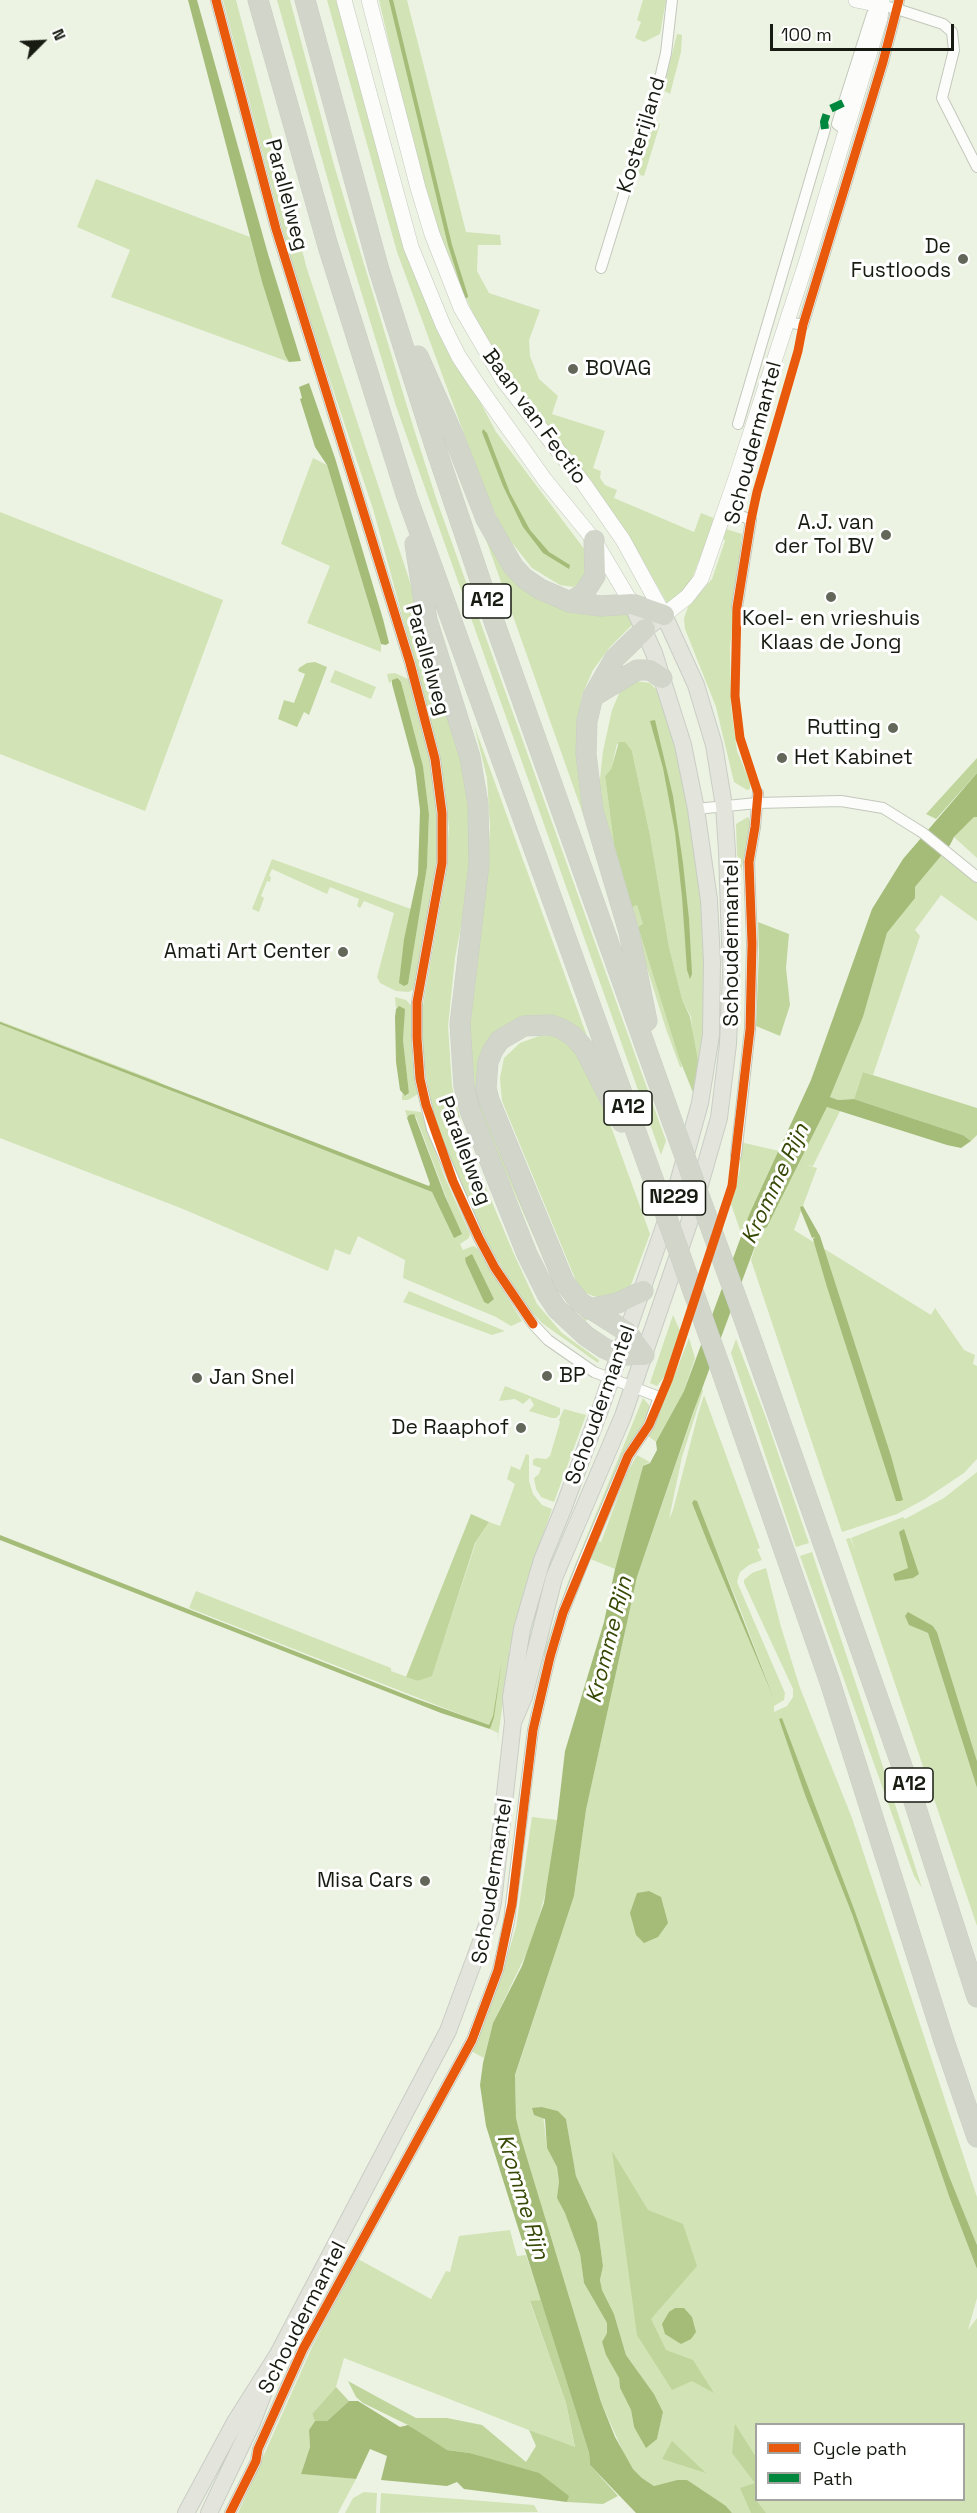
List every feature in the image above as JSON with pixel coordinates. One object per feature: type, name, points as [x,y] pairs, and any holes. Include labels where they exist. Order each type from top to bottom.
[{"type":"highway","name":"A12","points":[[258,0],[331,257],[407,496],[786,1555],[873,1813],[919,1964],[977,2137]]},
{"type":"highway","name":"A12","points":[[305,0],[379,270],[496,627],[824,1542],[910,1789],[977,1997]]},
{"type":"highway","name":"A12","points":[[379,270],[454,437],[486,519],[513,566],[540,589],[570,602],[601,606],[632,604],[664,615]]},
{"type":"highway","name":"A12","points":[[407,496],[427,620],[470,757],[478,804],[479,864],[460,1024],[464,1086],[477,1131],[527,1254],[547,1294],[571,1324],[596,1343],[619,1355]]},
{"type":"highway","points":[[570,602],[584,593],[595,576],[594,540]]},
{"type":"highway","name":"A12","points":[[645,629],[609,666],[593,696],[586,735],[590,794],[629,932],[662,1091]]},
{"type":"highway","points":[[593,696],[637,670],[650,670],[662,678]]},
{"type":"highway","name":"A12","points":[[627,1332],[589,1309],[572,1294],[564,1282],[495,1117],[486,1088],[488,1062],[500,1040],[524,1026],[538,1024],[551,1025],[573,1036],[584,1048],[653,1179]]},
{"type":"highway","points":[[589,1309],[618,1303],[643,1291]]},
{"type":"highway","points":[[627,1332],[644,1355]]},
{"type":"highway","points":[[619,1355],[644,1355]]},
{"type":"main road","name":"Baan van Fectio","points":[[344,0],[411,247],[443,325],[459,357],[509,431],[594,540],[632,604]]},
{"type":"main road","name":"Baan van Fectio","points":[[369,0],[418,188],[432,234],[461,308],[503,380],[584,484],[623,540],[664,615]]},
{"type":"main road","points":[[856,0],[880,2]]},
{"type":"main road","name":"Schoudermantel","points":[[645,629],[687,597],[701,579],[788,322],[844,130],[880,18],[880,2]]},
{"type":"main road","name":"Schoudermantel","points":[[186,2513],[235,2422],[278,2354],[448,2031],[490,1917],[513,1722],[511,1697],[522,1629],[542,1560],[643,1291],[674,1200],[700,1103],[711,1035],[712,962],[709,900],[696,809],[683,745],[645,629],[632,604]]},
{"type":"main road","name":"Schoudermantel","points":[[513,1722],[524,1697],[554,1578],[607,1456],[633,1386],[689,1223],[719,1118],[728,1044],[730,973],[724,806],[714,745],[699,695],[664,615]]},
{"type":"main road","name":"Schoudermantel","points":[[209,2513],[252,2423],[278,2354]]},
{"type":"street","name":"Parallelweg","points":[[216,0],[276,229],[410,663],[435,759],[442,813],[442,863],[417,1002],[420,1079],[428,1113],[453,1181],[479,1238],[516,1301],[548,1340],[594,1372],[633,1386]]},
{"type":"street","name":"Kosterijland","points":[[601,268],[661,74],[666,53],[672,0]]},
{"type":"street","points":[[880,2],[898,5],[944,24],[952,32],[955,42],[954,50],[942,98],[973,149],[977,167]]},
{"type":"street","points":[[788,322],[803,325],[833,231],[898,5]]},
{"type":"street","name":"Schoudermantel","points":[[738,424],[825,129]]},
{"type":"street","points":[[787,254],[807,260]]},
{"type":"street","name":"Schoudermantel","points":[[725,509],[751,520],[737,607]]},
{"type":"street","points":[[696,809],[724,806],[757,798],[841,801],[883,808],[923,833],[977,877]]},
{"type":"street","name":"Schoudermantel","points":[[736,1155],[750,1029],[752,944],[748,862],[757,798]]},
{"type":"street","name":"Schoudermantel","points":[[230,2513],[256,2461],[258,2449],[303,2349],[472,2040],[498,1970],[512,1904],[533,1730],[553,1646],[563,1613],[628,1456],[649,1425],[659,1397],[633,1386]]},
{"type":"street","name":"Schoudermantel","points":[[493,1902],[512,1904]]},
{"type":"shaded area","points":[[223,0],[236,0],[307,269],[430,643],[461,746],[473,827],[469,883],[455,958],[448,1026],[452,1086],[466,1140],[537,1304],[562,1333],[599,1360],[598,1363],[542,1323],[523,1303],[480,1230],[442,1142],[432,1110],[421,1046],[422,1011],[445,880],[449,827],[440,754],[373,509],[294,273]]},
{"type":"shaded area","points":[[277,0],[290,0],[334,165],[437,501],[666,1141],[661,1155],[396,406],[338,216]]},
{"type":"shaded area","points":[[327,0],[339,0],[442,329],[496,432],[585,550],[587,570],[574,587],[560,585],[532,568],[505,534],[488,499],[397,252]]},
{"type":"shaded area","points":[[379,0],[407,0],[466,232],[500,235],[501,245],[478,245],[477,271],[489,293],[540,310],[529,340],[530,356],[539,379],[558,396],[552,414],[605,431],[593,468],[601,471],[600,478],[605,485],[617,490],[614,498],[694,532],[701,513],[716,519],[692,578],[683,591],[667,603],[628,534],[516,388],[477,323],[444,247],[420,176]]},
{"type":"shaded area","points":[[643,0],[666,0],[660,34],[644,42],[635,38],[641,22],[637,20]]},
{"type":"shaded area","points":[[677,34],[682,35],[681,52],[670,94],[663,90]]},
{"type":"shaded area","points":[[655,123],[660,124],[644,176],[640,175],[638,169]]},
{"type":"shaded area","points":[[96,179],[250,237],[262,282],[289,362],[111,297],[130,250],[77,227]]},
{"type":"shaded area","points":[[313,458],[327,465],[381,644],[381,652],[307,623],[330,566],[281,544]]},
{"type":"shaded area","points":[[0,512],[223,600],[145,811],[0,754]]},
{"type":"shaded area","points":[[723,528],[742,534],[730,647],[731,707],[737,751],[750,782],[750,789],[747,790],[734,782],[716,707],[685,629],[684,618],[688,607],[712,579],[725,541],[721,534]]},
{"type":"shaded area","points":[[484,534],[503,563],[619,613],[630,615],[634,623],[610,647],[593,670],[582,695],[577,724],[577,757],[612,896]]},
{"type":"shaded area","points":[[315,662],[327,667],[309,715],[304,712],[297,727],[278,719],[284,700],[294,703],[305,674],[298,671],[299,668],[307,663]]},
{"type":"shaded area","points":[[335,670],[376,687],[371,699],[330,682]]},
{"type":"shaded area","points":[[395,673],[410,680],[428,747],[436,795],[438,846],[436,873],[414,989],[409,992],[396,991],[380,983],[377,977],[394,913],[364,901],[360,908],[357,906],[359,899],[330,887],[327,894],[272,869],[269,876],[271,877],[270,882],[267,881],[261,896],[264,898],[259,912],[252,909],[272,859],[411,909],[404,940],[400,984],[407,984],[427,867],[429,814],[423,766],[401,682],[399,678],[389,683],[387,674]]},
{"type":"shaded area","points":[[636,681],[650,683],[659,692],[669,719],[686,795],[700,889],[704,949],[704,1027],[697,1082],[691,1017],[682,999],[669,947],[650,835],[632,751],[617,744],[611,769],[605,776],[614,845],[632,906],[637,905],[644,925],[638,927],[682,1067],[680,1067],[666,1029],[601,821],[599,788],[603,751],[612,710],[621,689]]},
{"type":"shaded area","points":[[474,725],[587,1036],[572,1025],[526,1018],[479,1081],[591,1317],[586,1321],[567,1303],[551,1276],[475,1103],[465,1026],[486,885],[490,827],[487,778]]},
{"type":"shaded area","points":[[619,742],[625,742],[632,751],[650,835],[669,947],[682,999],[690,1017],[698,1061],[694,1095],[679,1058],[638,927],[643,924],[637,905],[632,907],[614,845],[605,776],[611,769]]},
{"type":"shaded area","points":[[977,758],[977,773],[936,819],[926,814]]},
{"type":"shaded area","points":[[748,817],[751,822],[741,872],[737,854],[736,824]]},
{"type":"shaded area","points":[[974,817],[977,817],[977,858],[954,837]]},
{"type":"shaded area","points":[[941,855],[977,883],[977,921],[941,895],[915,930],[920,936],[873,1075],[863,1072],[854,1099],[838,1100],[830,1097],[863,1017],[887,933],[900,917],[915,887]]},
{"type":"shaded area","points":[[758,922],[789,934],[786,968],[790,1005],[780,1036],[756,1026]]},
{"type":"shaded area","points":[[395,997],[406,1000],[412,1006],[412,1055],[418,1094],[408,1100],[402,1100],[402,1094],[406,1096],[409,1093],[403,1040],[404,1008],[397,1007],[396,1009]]},
{"type":"shaded area","points":[[0,1021],[157,1081],[177,1093],[432,1192],[447,1221],[451,1210],[416,1117],[407,1117],[405,1110],[421,1112],[443,1173],[470,1234],[469,1238],[460,1244],[463,1250],[473,1246],[477,1248],[522,1321],[511,1326],[496,1317],[403,1278],[405,1260],[358,1236],[350,1255],[335,1249],[328,1271],[183,1209],[0,1138]],"holes":[[[472,1255],[494,1299],[484,1302],[466,1263]]]},
{"type":"shaded area","points":[[539,1036],[552,1036],[562,1040],[580,1056],[600,1096],[650,1234],[631,1285],[625,1292],[602,1298],[593,1296],[586,1293],[576,1281],[502,1101],[500,1078],[504,1058],[520,1043]]},
{"type":"shaded area","points":[[863,1072],[977,1108],[977,1135],[971,1141],[963,1135],[854,1099]]},
{"type":"shaded area","points":[[827,1107],[840,1111],[813,1166],[807,1165],[817,1168],[794,1230],[931,1315],[935,1308],[964,1350],[975,1355],[973,1364],[977,1366],[977,1459],[964,1473],[925,1499],[897,1514],[842,1532],[751,1260],[761,1230],[767,1227]]},
{"type":"shaded area","points":[[740,1142],[779,1151],[742,1236],[731,1204],[740,1169]]},
{"type":"shaded area","points":[[409,1291],[505,1331],[492,1335],[403,1302]]},
{"type":"shaded area","points":[[673,1315],[681,1333],[665,1376],[657,1386],[650,1383]]},
{"type":"shaded area","points":[[689,1338],[695,1358],[684,1391],[656,1442],[647,1435],[667,1394]]},
{"type":"shaded area","points":[[736,1339],[809,1543],[796,1547],[731,1353]]},
{"type":"shaded area","points":[[505,1386],[560,1408],[560,1414],[552,1418],[529,1411],[534,1405],[530,1398],[523,1404],[515,1399],[499,1401]]},
{"type":"shaded area","points":[[702,1388],[682,1457],[669,1519],[704,1395],[760,1548],[757,1549],[762,1560],[749,1565],[740,1572],[737,1582],[785,1693],[784,1700],[774,1706],[774,1712],[787,1706],[793,1697],[793,1689],[744,1583],[744,1580],[752,1573],[766,1568],[800,1688],[852,1818],[977,2197],[977,2245],[949,2176],[780,1718],[805,1795],[852,1914],[950,2199],[977,2269],[977,2298],[968,2330],[977,2318],[977,2513],[732,2513],[726,2506],[677,2480],[654,2486],[633,2469],[624,2454],[601,2402],[516,2118],[515,2076],[574,1896],[586,1810],[637,1577]],"holes":[[[695,1500],[774,1699],[707,1541],[692,1503]],[[542,2107],[558,2111],[566,2119],[576,2176],[597,2222],[603,2266],[600,2280],[602,2290],[614,2314],[626,2355],[654,2394],[663,2412],[657,2439],[634,2428],[631,2410],[620,2388],[619,2378],[606,2354],[602,2342],[607,2333],[607,2323],[584,2283],[580,2254],[558,2198],[557,2167],[547,2148]]]},
{"type":"shaded area","points":[[643,1398],[649,1405],[649,1413],[545,1656],[543,1655],[568,1582]]},
{"type":"shaded area","points":[[564,1409],[586,1415],[554,1502],[541,1497],[536,1489],[534,1478],[539,1474],[541,1468],[533,1465],[533,1460],[546,1459],[550,1456]]},
{"type":"shaded area","points":[[526,1454],[529,1455],[529,1481],[533,1494],[542,1505],[552,1509],[524,1590],[509,1652],[497,1744],[498,1733],[490,1729],[493,1718],[489,1725],[485,1724],[189,1608],[196,1591],[391,1668],[391,1671],[418,1681],[432,1675],[476,1542],[489,1522],[500,1526],[515,1484],[507,1479],[511,1466],[520,1470]]},
{"type":"shaded area","points":[[637,1455],[650,1462],[643,1466],[615,1569],[588,1558],[598,1541],[601,1542],[626,1475]]},
{"type":"shaded area","points":[[977,1472],[977,1761],[937,1632],[933,1626],[910,1625],[928,1633],[977,1788],[977,1926],[846,1539],[850,1538],[855,1549],[851,1538],[903,1517],[905,1519],[944,1498]]},
{"type":"shaded area","points":[[471,1514],[489,1522],[475,1543],[432,1676],[418,1681],[406,1677]]},
{"type":"shaded area","points":[[812,1552],[922,1888],[914,1876],[800,1556]]},
{"type":"shaded area","points":[[532,1817],[557,1820],[549,1880],[532,1942],[493,2023],[484,2058],[469,2050],[503,1971],[516,1927]]},
{"type":"shaded area","points":[[612,2151],[648,2210],[683,2224],[697,2266],[651,2319],[666,2350],[693,2360],[714,2393],[692,2381],[672,2390],[637,2335]]},
{"type":"shaded area","points":[[510,2230],[517,2256],[526,2255],[541,2300],[530,2302],[566,2403],[575,2448],[344,2358],[336,2387],[312,2414],[315,2421],[309,2430],[310,2447],[301,2474],[356,2479],[338,2513],[238,2513],[313,2345],[358,2259],[431,2299],[446,2271],[450,2272],[459,2236]]},
{"type":"shaded area","points":[[541,2300],[589,2453],[590,2465],[618,2496],[603,2504],[567,2502],[568,2496],[492,2460],[470,2453],[447,2450],[408,2425],[363,2403],[356,2397],[348,2381],[416,2418],[447,2418],[482,2425],[526,2462],[536,2446],[529,2430],[575,2447],[566,2403],[530,2301]]},
{"type":"shaded area","points":[[336,2387],[349,2401],[327,2421],[315,2421],[312,2414]]},
{"type":"shaded area","points":[[735,2424],[755,2455],[755,2483],[732,2453]]},
{"type":"shaded area","points":[[672,2441],[706,2473],[662,2459]]},
{"type":"shaded area","points":[[755,2483],[755,2501],[766,2513],[751,2513],[740,2488]]},
{"type":"shaded area","points":[[364,2492],[377,2493],[376,2513],[345,2513],[353,2498]]},
{"type":"shaded area","points":[[381,2493],[534,2505],[538,2512],[380,2513]]},
{"type":"water","points":[[188,0],[197,0],[268,254],[301,361],[289,362],[285,355],[262,282]]},
{"type":"water","points":[[309,383],[335,458],[383,619],[389,643],[386,645],[381,644],[327,465],[315,447],[300,399],[302,398],[299,387]]},
{"type":"water","points":[[483,429],[487,433],[510,493],[530,530],[549,552],[570,565],[569,569],[543,553],[523,527],[503,486],[482,432]]},
{"type":"water","points":[[398,678],[423,766],[429,814],[427,867],[408,984],[404,986],[399,983],[404,939],[418,874],[420,810],[415,769],[392,684],[392,680]]},
{"type":"water","points":[[655,720],[673,796],[683,863],[689,919],[692,974],[690,979],[687,970],[675,832],[663,768],[650,721]]},
{"type":"water","name":"Kromme Rijn","points":[[977,773],[977,817],[974,817],[954,837],[915,887],[915,898],[887,933],[863,1017],[830,1097],[838,1100],[854,1099],[963,1135],[971,1141],[961,1148],[947,1145],[827,1107],[767,1227],[761,1230],[693,1413],[637,1577],[586,1810],[574,1896],[515,2075],[516,2118],[521,2138],[601,2402],[615,2437],[633,2469],[654,2486],[687,2480],[726,2506],[732,2513],[636,2513],[590,2465],[589,2453],[486,2126],[480,2085],[483,2063],[493,2023],[522,1966],[544,1903],[565,1751],[604,1622],[615,1569],[643,1466],[650,1463],[657,1450],[656,1442],[684,1391],[749,1215],[811,1080],[872,909],[903,859]]},
{"type":"water","points":[[399,1006],[405,1009],[403,1040],[409,1093],[405,1096],[400,1090],[396,1062],[395,1017]]},
{"type":"water","points":[[0,1022],[429,1186],[407,1118],[414,1114],[462,1234],[454,1238],[432,1192],[0,1024]]},
{"type":"water","points":[[803,1206],[820,1236],[903,1500],[896,1501],[827,1287],[813,1239],[815,1237],[812,1238],[801,1211],[800,1207]]},
{"type":"water","points":[[472,1254],[494,1299],[488,1304],[484,1302],[466,1263],[465,1258]]},
{"type":"water","points":[[694,1500],[697,1501],[774,1699],[707,1541],[692,1503]]},
{"type":"water","points":[[904,1529],[919,1574],[913,1578],[895,1581],[893,1574],[908,1568],[899,1532]]},
{"type":"water","points":[[0,1535],[414,1698],[489,1725],[493,1716],[502,1660],[494,1717],[490,1729],[441,1713],[0,1540]]},
{"type":"water","points":[[908,1612],[933,1626],[937,1632],[977,1761],[977,1788],[928,1633],[909,1625],[905,1616]]},
{"type":"water","points":[[782,1718],[854,1909],[949,2176],[977,2245],[977,2269],[950,2199],[852,1914],[805,1795],[779,1719]]},
{"type":"water","points":[[649,1891],[661,1897],[668,1923],[658,1937],[644,1943],[636,1935],[630,1913],[637,1893]]},
{"type":"water","points":[[542,2107],[558,2111],[566,2119],[576,2176],[597,2222],[603,2266],[600,2280],[602,2290],[614,2314],[626,2355],[654,2394],[663,2412],[657,2439],[646,2448],[634,2427],[631,2410],[620,2388],[619,2378],[606,2355],[602,2342],[607,2333],[607,2323],[584,2283],[580,2254],[557,2198],[559,2182],[557,2167],[547,2148],[545,2119],[534,2115],[532,2108]]},
{"type":"water","points":[[675,2308],[684,2308],[692,2317],[696,2332],[691,2339],[681,2344],[665,2334],[662,2324],[669,2312]]},
{"type":"water","points":[[349,2401],[358,2401],[400,2427],[408,2425],[447,2450],[470,2453],[539,2473],[569,2496],[567,2502],[464,2489],[457,2482],[447,2486],[381,2480],[387,2456],[370,2449],[356,2479],[301,2474],[310,2447],[309,2430],[315,2421],[327,2421]]},
{"type":"waterway","points":[[391,0],[450,245],[466,296]]},
{"type":"marked path","points":[[825,129],[824,122],[828,110],[843,103]]},
{"type":"cycle path","points":[[216,0],[276,229],[410,663],[435,759],[442,813],[442,863],[417,1002],[420,1079],[426,1105],[453,1181],[479,1238],[495,1268],[533,1324]]},
{"type":"cycle path","points":[[230,2513],[256,2461],[258,2449],[303,2349],[472,2040],[498,1970],[512,1904],[533,1730],[563,1613],[628,1456],[649,1425],[668,1380],[732,1186],[750,1029],[752,944],[749,862],[758,793],[740,738],[735,696],[737,607],[757,492],[798,351],[803,325],[883,62],[899,0]]},
{"type":"place","name":"De Fustloods","points":[[963,259]]},
{"type":"place","name":"BOVAG","points":[[573,369]]},
{"type":"place","name":"A.J. van der Tol BV","points":[[886,535]]},
{"type":"place","name":"Koel- en vrieshuis Klaas de Jong","points":[[831,597]]},
{"type":"place","name":"Rutting","points":[[893,728]]},
{"type":"place","name":"Het Kabinet","points":[[782,758]]},
{"type":"place","name":"Amati Art Center","points":[[343,952]]},
{"type":"place","name":"BP","points":[[547,1376]]},
{"type":"place","name":"Jan Snel","points":[[197,1378]]},
{"type":"place","name":"De Raaphof","points":[[521,1428]]},
{"type":"place","name":"Misa Cars","points":[[425,1881]]}]
